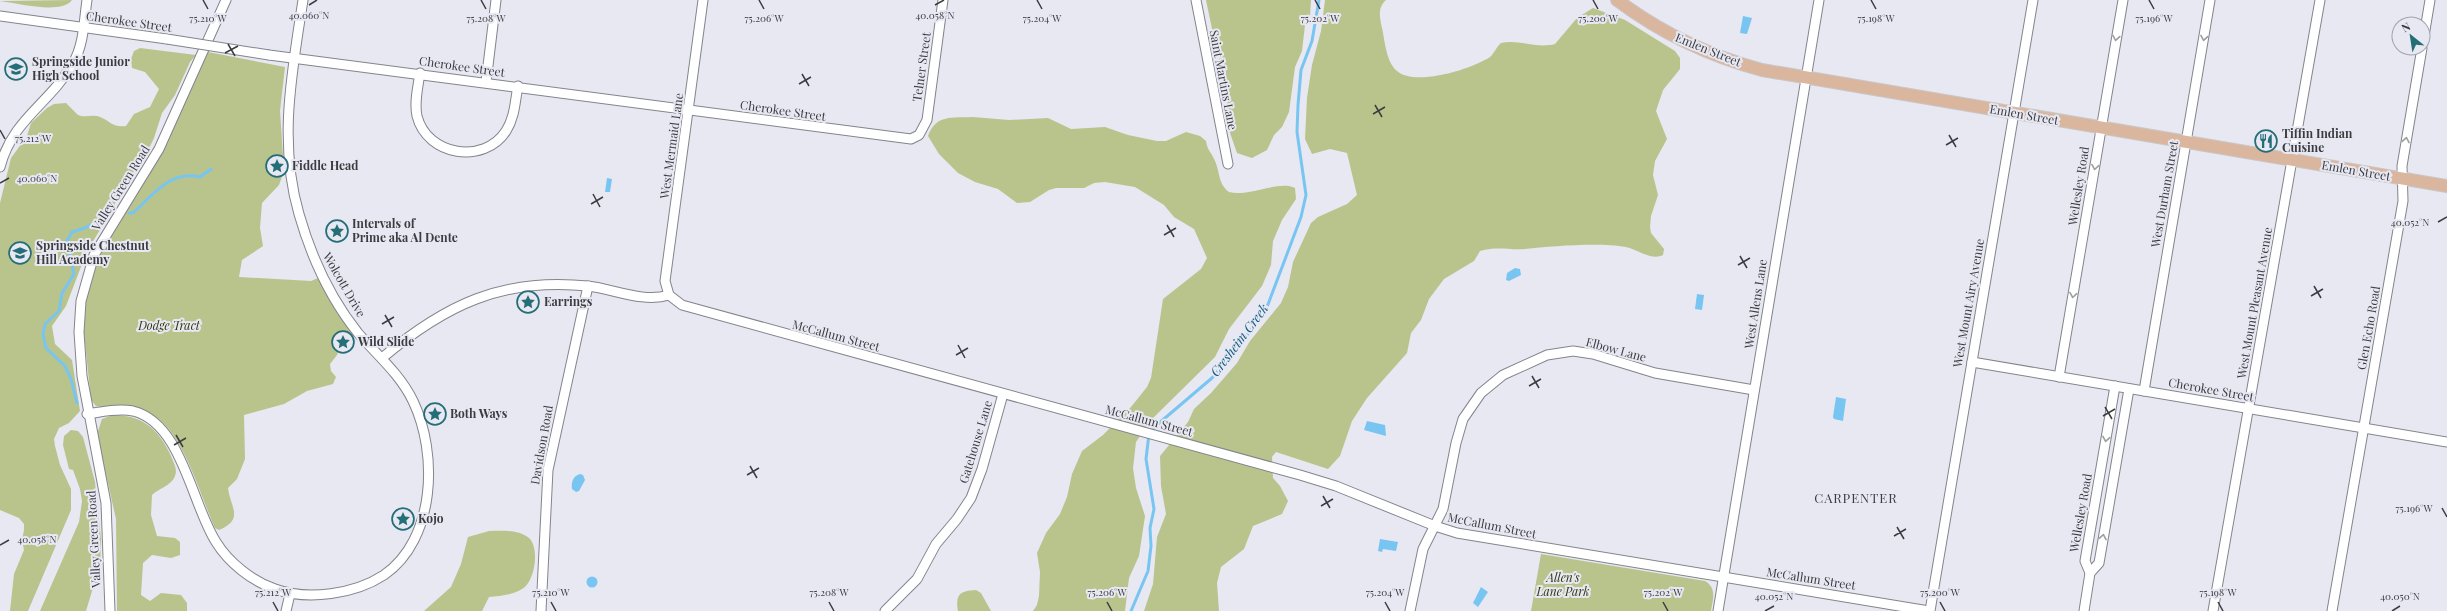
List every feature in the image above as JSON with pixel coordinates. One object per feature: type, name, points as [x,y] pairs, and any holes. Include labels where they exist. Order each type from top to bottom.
[{"type":"main road","name":"Emlen Street","points":[[1617,0],[1662,30],[1706,51],[1756,68],[1806,78],[2447,186]]},
{"type":"street","points":[[0,167],[7,145],[13,134],[56,87],[73,63],[84,27],[87,0]]},
{"type":"street","name":"Valley Green Road","points":[[110,611],[108,529],[105,491],[87,414],[79,332],[80,301],[88,270],[101,242],[159,149],[226,0]]},
{"type":"street","name":"Wolcott Drive","points":[[87,414],[112,410],[132,411],[157,424],[174,449],[216,543],[234,563],[256,580],[290,594],[333,593],[369,583],[387,573],[397,563],[417,536],[424,516],[427,498],[423,431],[418,413],[407,391],[382,358],[350,322],[324,279],[311,250],[298,212],[289,165],[287,135],[288,95],[303,0]]},
{"type":"street","points":[[486,82],[496,0]]},
{"type":"street","name":"West Mermaid Lane","points":[[669,295],[665,281],[703,0]]},
{"type":"street","name":"Telner Street","points":[[919,135],[927,120],[943,0]]},
{"type":"street","name":"Saint Martins Lane","points":[[1196,0],[1228,164]]},
{"type":"street","name":"West Allens Lane","points":[[1718,611],[1819,0]]},
{"type":"street","name":"West Mount Airy Avenue","points":[[1930,611],[2033,0]]},
{"type":"street","name":"Wellesley Road","points":[[2060,377],[2123,0]]},
{"type":"street","name":"West Durham Street","points":[[2144,391],[2210,0]]},
{"type":"street","name":"West Mount Pleasant Avenue","points":[[2213,611],[2320,0]]},
{"type":"street","points":[[2427,16],[2430,0]]},
{"type":"street","name":"Cherokee Street","points":[[0,16],[270,55],[518,86],[904,140],[919,135]]},
{"type":"street","name":"Glen Echo Road","points":[[2332,611],[2404,201],[2402,166],[2421,56]]},
{"type":"street","points":[[420,73],[416,107],[420,124],[425,132],[440,146],[460,153],[482,149],[499,138],[506,131],[514,112],[518,86]]},
{"type":"street","points":[[382,358],[423,325],[467,302],[495,293],[533,286],[588,286],[655,298],[669,295]]},
{"type":"street","name":"Davidson Road","points":[[541,611],[548,470],[588,286]]},
{"type":"street","name":"McCallum Street","points":[[669,295],[682,305],[699,311],[1300,475],[1336,486],[1435,526],[1477,537],[1930,611]]},
{"type":"street","name":"Elbow Lane","points":[[1410,611],[1419,563],[1427,540],[1443,509],[1459,432],[1468,410],[1494,381],[1531,361],[1554,353],[1583,352],[1655,373],[1754,390]]},
{"type":"street","name":"Cherokee Street","points":[[1972,362],[2447,442]]},
{"type":"street","name":"Wellesley Road","points":[[2084,611],[2090,572],[2085,561],[2115,386]]},
{"type":"street","name":"Wellesley Road","points":[[2090,572],[2099,563],[2129,389]]},
{"type":"street","name":"Gatehouse Lane","points":[[885,611],[917,579],[936,544],[958,519],[971,498],[982,469],[1003,394]]},
{"type":"street","points":[[286,611],[290,594]]},
{"type":"green space","points":[[72,0],[59,7],[28,6],[0,1]]},
{"type":"green space","points":[[1206,0],[1311,0],[1310,16],[1305,25],[1302,51],[1295,67],[1289,112],[1282,127],[1274,135],[1267,150],[1252,158],[1237,153],[1230,133],[1225,74],[1217,53]]},
{"type":"green space","points":[[1325,0],[1386,0],[1381,6],[1380,17],[1390,62],[1397,71],[1405,75],[1417,77],[1430,77],[1457,71],[1482,62],[1493,54],[1501,43],[1514,42],[1541,45],[1555,44],[1577,18],[1593,8],[1625,20],[1675,51],[1680,58],[1680,69],[1663,90],[1656,111],[1667,139],[1655,161],[1653,175],[1658,195],[1651,216],[1650,227],[1651,233],[1664,249],[1663,255],[1654,257],[1626,247],[1603,245],[1525,249],[1497,248],[1480,251],[1474,261],[1444,279],[1429,299],[1421,320],[1411,333],[1407,353],[1367,398],[1352,421],[1340,456],[1328,469],[1276,452],[1272,457],[1273,478],[1280,486],[1288,501],[1282,514],[1253,526],[1244,549],[1221,567],[1217,583],[1219,611],[1144,611],[1153,584],[1157,537],[1166,514],[1161,486],[1160,456],[1188,422],[1194,409],[1211,393],[1237,363],[1250,341],[1281,303],[1288,287],[1293,262],[1311,223],[1318,217],[1347,204],[1357,195],[1347,153],[1330,149],[1312,154],[1305,139],[1307,98],[1312,65],[1321,31]]},
{"type":"green space","points":[[140,48],[196,55],[190,62],[175,95],[162,113],[154,138],[138,171],[120,193],[111,212],[87,251],[66,306],[52,326],[55,344],[72,360],[80,411],[69,423],[59,428],[54,439],[60,465],[71,489],[71,510],[28,611],[10,611],[14,574],[24,550],[22,540],[24,524],[19,518],[0,510],[0,203],[11,158],[27,136],[31,123],[47,108],[54,104],[66,103],[78,115],[97,116],[114,125],[126,126],[134,114],[150,107],[159,89],[145,72],[132,68],[131,59],[134,51]]},
{"type":"green space","name":"Dodge Tract","points":[[208,52],[285,67],[280,111],[284,171],[279,185],[262,203],[260,228],[263,246],[242,260],[239,277],[311,281],[318,278],[353,334],[342,342],[337,355],[330,364],[331,371],[336,377],[333,384],[307,391],[284,404],[244,415],[245,459],[237,479],[228,488],[234,517],[227,526],[219,530],[215,528],[181,448],[172,433],[161,421],[142,410],[96,406],[91,400],[83,324],[87,292],[96,261],[160,157]]},
{"type":"green space","points":[[973,117],[1009,120],[1048,118],[1071,129],[1105,127],[1128,135],[1157,141],[1166,141],[1186,132],[1200,136],[1206,141],[1207,147],[1217,165],[1221,182],[1225,189],[1229,192],[1246,192],[1281,186],[1295,188],[1296,199],[1282,220],[1273,241],[1271,265],[1262,286],[1229,329],[1215,357],[1150,421],[1136,442],[1133,468],[1136,488],[1145,516],[1139,556],[1129,578],[1125,611],[1033,611],[1037,605],[1039,596],[1040,572],[1037,553],[1046,533],[1060,514],[1067,497],[1072,474],[1082,451],[1103,435],[1131,407],[1147,387],[1151,378],[1163,299],[1201,269],[1207,258],[1194,229],[1174,217],[1164,205],[1135,187],[1105,182],[1094,183],[1084,188],[1056,188],[1049,190],[1030,202],[1017,203],[998,189],[975,182],[958,173],[939,154],[928,136],[935,124],[940,121],[952,118]]},
{"type":"green space","points":[[113,415],[133,418],[148,425],[161,438],[176,468],[175,476],[171,482],[152,495],[151,515],[157,536],[175,538],[180,542],[180,555],[171,558],[152,555],[143,563],[141,595],[150,601],[161,593],[181,595],[187,603],[187,611],[117,611],[116,519],[97,434],[102,419]]},
{"type":"green space","points":[[71,430],[78,431],[83,437],[95,482],[101,539],[100,573],[92,591],[86,611],[40,611],[79,522],[82,501],[80,489],[73,470],[69,469],[63,445],[64,436]]},
{"type":"green space","points":[[489,531],[510,531],[520,533],[529,538],[534,549],[535,557],[533,572],[526,585],[515,593],[489,597],[482,611],[424,611],[451,587],[461,564],[468,537]]},
{"type":"green space","name":"Allen's Lane Park","points":[[1541,554],[1705,581],[1709,584],[1713,591],[1711,611],[1531,611]]},
{"type":"green space","points":[[976,590],[981,593],[991,611],[958,611],[957,601],[960,594],[966,591]]},
{"type":"water","points":[[1743,16],[1752,18],[1747,34],[1740,33]]},
{"type":"water","points":[[607,178],[612,179],[610,192],[605,192]]},
{"type":"water","points":[[1515,268],[1520,269],[1521,275],[1509,281],[1506,280],[1507,273]]},
{"type":"water","points":[[1697,294],[1704,295],[1702,310],[1695,309]]},
{"type":"water","points":[[1836,397],[1846,399],[1843,421],[1834,419],[1833,417]]},
{"type":"water","points":[[1367,421],[1385,425],[1386,436],[1364,430]]},
{"type":"water","points":[[580,474],[583,475],[585,480],[579,491],[576,492],[572,489],[572,482],[576,476]]},
{"type":"water","points":[[1380,539],[1398,542],[1396,551],[1383,549],[1382,552],[1378,551]]},
{"type":"water","points":[[592,576],[596,578],[598,582],[596,586],[592,588],[588,586],[586,582],[588,578]]},
{"type":"water","points":[[1481,587],[1488,592],[1478,607],[1473,603]]},
{"type":"waterway","name":"Cresheim Creek","points":[[1131,611],[1148,571],[1151,546],[1150,528],[1154,509],[1146,459],[1149,434],[1158,424],[1212,378],[1245,338],[1267,307],[1301,217],[1306,195],[1297,132],[1298,105],[1301,70],[1312,41],[1319,0]]},
{"type":"waterway","points":[[129,213],[133,213],[155,192],[171,181],[180,177],[200,177],[211,169]]},
{"type":"waterway","points":[[77,403],[71,379],[65,366],[46,348],[43,334],[45,324],[59,311],[62,293],[74,274],[67,241],[72,232],[85,228],[109,214]]},
{"type":"place","name":"Springside Junior High School","points":[[16,69]]},
{"type":"place","name":"Tiffin Indian Cuisine","points":[[2266,141]]},
{"type":"place","name":"Fiddle Head","points":[[277,166]]},
{"type":"place","name":"Intervals of Prime aka Al Dente","points":[[337,231]]},
{"type":"place","name":"Springside Chestnut Hill Academy","points":[[20,253]]},
{"type":"place","name":"Earrings","points":[[528,302]]},
{"type":"place","name":"Wild Slide","points":[[343,342]]},
{"type":"place","name":"Both Ways","points":[[435,414]]},
{"type":"place","name":"Kojo","points":[[403,519]]},
{"type":"district","name":"CARPENTER","points":[[1856,498]]}]
